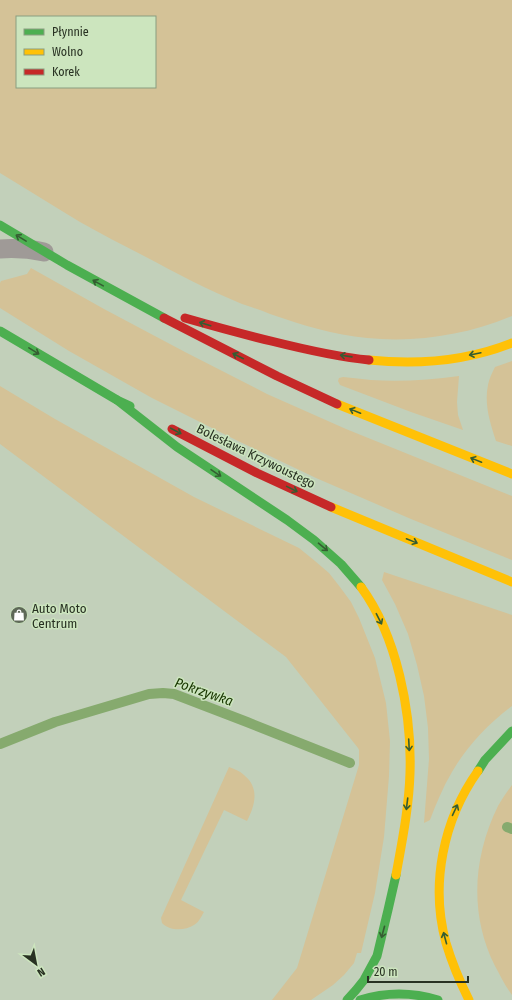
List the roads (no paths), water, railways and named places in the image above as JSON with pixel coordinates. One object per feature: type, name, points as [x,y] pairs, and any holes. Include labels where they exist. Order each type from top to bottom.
[{"type":"main road","points":[[0,225],[45,253],[130,300],[299,387],[512,474]]},
{"type":"main road","points":[[130,300],[209,325],[293,346],[370,360],[399,362],[436,360],[476,354],[512,343]]},
{"type":"main road","name":"Bolesława Krzywoustego","points":[[0,331],[117,400],[202,445],[306,496],[360,520],[512,582]]},
{"type":"main road","points":[[117,400],[176,447],[322,545],[336,558],[368,596],[387,637],[404,694],[410,748],[408,790],[399,859],[377,956],[362,984],[347,1000]]},
{"type":"main road","points":[[469,1000],[451,959],[444,936],[440,916],[440,865],[444,841],[451,819],[461,797],[476,772],[504,738],[512,731]]},
{"type":"main road","points":[[360,1000],[372,996],[392,993],[412,994],[438,1000]]},
{"type":"lane","points":[[0,249],[24,249],[45,253]]},
{"type":"waterway","name":"Pokrzywka","points":[[0,744],[55,722],[149,694],[163,693],[174,694],[350,763]]},
{"type":"waterway","name":"Pokrzywka","points":[[507,827],[512,829]]},
{"type":"place","name":"Auto Moto Centrum","points":[[19,615]]}]
